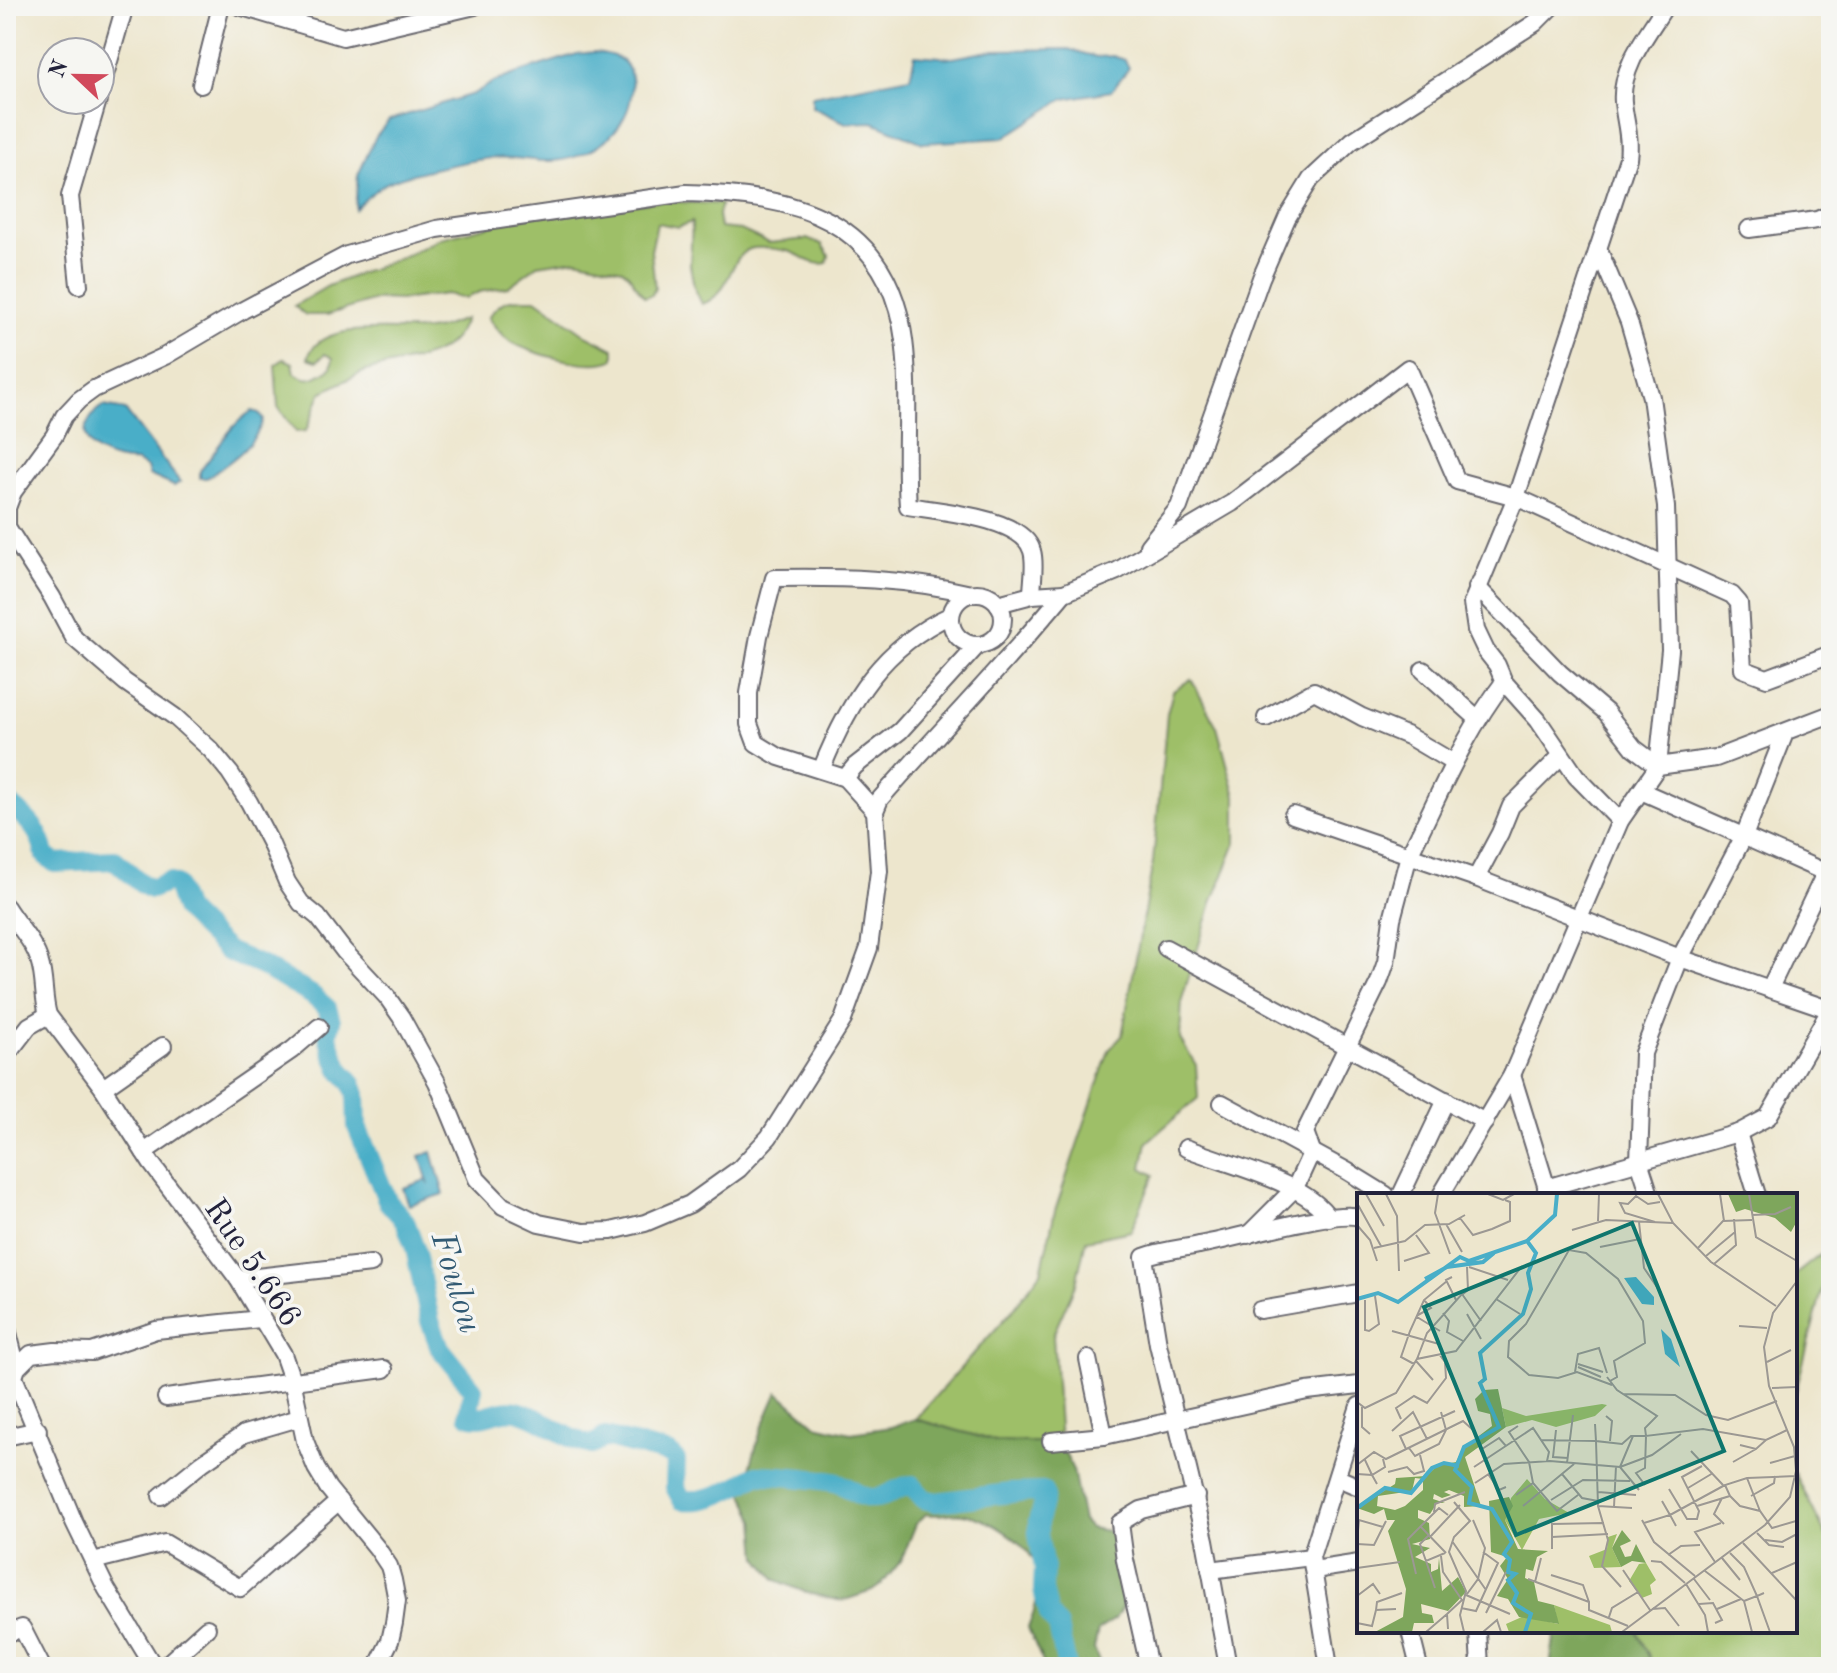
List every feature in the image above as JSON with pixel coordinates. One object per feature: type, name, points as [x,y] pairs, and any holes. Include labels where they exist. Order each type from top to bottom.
[{"type":"street","points":[[116,37],[125,6]]},
{"type":"street","points":[[201,85],[221,6]]},
{"type":"street","points":[[239,6],[343,37],[475,6]]},
{"type":"street","points":[[1139,557],[1179,507],[1261,278],[1287,218],[1311,179],[1355,139],[1535,23],[1552,6]]},
{"type":"street","points":[[1620,821],[1576,776],[1538,720],[1504,682],[1476,630],[1472,603],[1516,497],[1628,158],[1630,141],[1623,100],[1625,78],[1665,6]]},
{"type":"street","points":[[79,285],[70,196],[93,116]]},
{"type":"street","points":[[1032,595],[1033,552],[1021,533],[966,514],[908,506],[904,340],[888,282],[865,246],[826,219],[803,210],[754,198],[708,193],[686,193],[437,229],[347,255],[165,356],[87,394],[64,416],[54,436],[13,492],[7,508],[7,527],[74,638],[125,682],[175,717],[211,750],[249,802],[287,882],[301,903],[318,917],[344,951],[387,997],[437,1082],[477,1179],[503,1206],[539,1223],[584,1232],[611,1231],[645,1223],[690,1204],[739,1169],[769,1137],[843,1020],[869,948],[879,871],[875,811],[880,799],[1012,655],[1064,593]]},
{"type":"street","points":[[1749,229],[1817,220],[1831,214]]},
{"type":"street","points":[[1442,1193],[1512,1075],[1620,821],[1658,766],[1670,650],[1666,507],[1651,397],[1629,322],[1598,248]]},
{"type":"street","points":[[998,604],[1032,595],[1064,593],[1117,571],[1232,503],[1408,368],[1457,481],[1516,497],[1732,595],[1739,603],[1743,669],[1767,678],[1831,654]]},
{"type":"street","points":[[845,778],[855,766],[900,731],[977,646],[995,639],[1000,631],[1003,613],[991,597],[927,583],[884,579],[774,578],[749,693],[749,724],[756,743],[779,757],[822,768],[845,778],[875,811]]},
{"type":"street","points":[[1477,587],[1560,673],[1606,712],[1634,748],[1658,766],[1716,758],[1831,714]]},
{"type":"street","points":[[971,594],[958,601],[951,615],[952,626],[957,636],[977,646]]},
{"type":"street","points":[[822,768],[839,727],[880,665],[914,634],[951,615]]},
{"type":"street","points":[[1423,670],[1478,719]]},
{"type":"street","points":[[1248,1235],[1295,1188],[1312,1151],[1305,1132],[1386,962],[1392,919],[1409,855],[1452,762],[1504,682]]},
{"type":"street","points":[[1266,718],[1314,691],[1362,717],[1408,736],[1452,762]]},
{"type":"street","points":[[1649,1193],[1639,1161],[1643,1053],[1680,958],[1744,836],[1785,733]]},
{"type":"street","points":[[1476,878],[1511,806],[1561,756]]},
{"type":"street","points":[[1641,791],[1829,869],[1770,988]]},
{"type":"street","points":[[1293,815],[1476,878],[1680,958],[1831,1010],[1768,1117],[1738,1133],[1547,1191],[1512,1075]]},
{"type":"street","name":"Rue 5.666","points":[[6,907],[37,953],[42,967],[48,1015],[238,1279],[283,1354],[292,1380],[299,1418],[316,1468],[389,1566],[397,1601],[390,1641],[377,1667]]},
{"type":"street","points":[[1166,948],[1485,1122]]},
{"type":"street","points":[[6,1056],[29,1026],[48,1015]]},
{"type":"street","points":[[144,1152],[292,1050],[319,1027]]},
{"type":"street","points":[[103,1088],[163,1046]]},
{"type":"street","points":[[1402,1193],[1446,1100]]},
{"type":"street","points":[[1222,1103],[1383,1193]]},
{"type":"street","points":[[1738,1133],[1756,1193]]},
{"type":"street","points":[[1186,1148],[1295,1188],[1320,1205],[1329,1218]]},
{"type":"street","points":[[1228,1667],[1196,1496],[1158,1344],[1144,1257],[1329,1218],[1357,1216]]},
{"type":"street","points":[[238,1279],[371,1264]]},
{"type":"street","points":[[1260,1310],[1357,1293]]},
{"type":"street","points":[[17,1368],[31,1354],[92,1352],[156,1330],[260,1319]]},
{"type":"street","points":[[6,1325],[17,1368],[15,1383],[38,1430],[74,1522],[106,1588],[154,1667]]},
{"type":"street","points":[[1088,1359],[1104,1436]]},
{"type":"street","points":[[166,1398],[384,1369]]},
{"type":"street","points":[[1051,1441],[1104,1436],[1307,1391],[1357,1385]]},
{"type":"street","points":[[1329,1667],[1312,1563],[1357,1412]]},
{"type":"street","points":[[161,1496],[244,1434],[299,1418]]},
{"type":"street","points":[[6,1437],[38,1430]]},
{"type":"street","points":[[1338,1478],[1357,1486]]},
{"type":"street","points":[[1149,1667],[1125,1560],[1120,1523],[1141,1510],[1196,1496]]},
{"type":"street","points":[[93,1561],[165,1543],[240,1588],[339,1501]]},
{"type":"street","points":[[1210,1570],[1357,1563]]},
{"type":"street","points":[[6,1634],[22,1628],[42,1667]]},
{"type":"street","points":[[164,1667],[207,1628]]},
{"type":"street","points":[[1410,1633],[1419,1667]]},
{"type":"street","points":[[1478,1633],[1480,1667]]},
{"type":"green space","points":[[659,201],[721,204],[718,215],[720,228],[741,230],[769,243],[807,239],[822,244],[829,256],[827,263],[811,262],[783,250],[750,249],[737,260],[719,292],[702,304],[694,287],[690,265],[692,222],[678,227],[657,223],[651,251],[655,288],[652,295],[645,297],[622,269],[576,259],[538,265],[508,287],[479,292],[466,298],[446,294],[400,300],[378,299],[327,315],[306,315],[294,306],[328,286],[405,256],[441,238],[539,213]]},
{"type":"green space","points":[[536,299],[586,335],[614,349],[614,359],[578,362],[532,351],[507,339],[488,318],[503,302]]},
{"type":"green space","points":[[465,319],[458,334],[436,352],[366,371],[321,393],[306,431],[296,432],[278,407],[275,365],[284,359],[293,363],[295,373],[300,376],[309,379],[317,376],[331,368],[333,358],[325,354],[317,361],[308,358],[316,345],[329,337],[364,330],[435,329]]},
{"type":"green space","points":[[1191,679],[1217,727],[1236,796],[1236,843],[1212,903],[1182,999],[1180,1039],[1196,1065],[1198,1098],[1147,1142],[1142,1168],[1154,1175],[1131,1231],[1086,1240],[1076,1283],[1053,1335],[1060,1443],[995,1441],[915,1419],[1011,1312],[1041,1272],[1055,1211],[1109,1050],[1122,1036],[1153,862],[1167,714],[1173,691]]},
{"type":"green space","points":[[1831,1246],[1797,1386],[1797,1273]]},
{"type":"green space","points":[[778,1392],[816,1425],[851,1433],[891,1427],[915,1419],[995,1441],[1060,1443],[1073,1470],[1083,1521],[1090,1528],[1108,1531],[1122,1551],[1125,1602],[1115,1619],[1098,1630],[1094,1649],[1101,1667],[1045,1667],[1028,1628],[1039,1589],[1037,1567],[1016,1540],[973,1516],[926,1514],[916,1524],[901,1561],[882,1584],[872,1591],[842,1601],[807,1593],[776,1580],[758,1557],[755,1520],[743,1492],[761,1430]]},
{"type":"green space","points":[[1797,1477],[1831,1546],[1831,1667],[1654,1667],[1638,1633],[1797,1633]]},
{"type":"green space","points":[[1555,1633],[1638,1633],[1654,1667],[1550,1667]]},
{"type":"water","points":[[1068,49],[1097,57],[1113,56],[1125,60],[1129,68],[1111,91],[1064,99],[1003,138],[923,143],[873,122],[846,123],[812,107],[812,96],[910,77],[915,55],[953,58],[994,50]]},
{"type":"water","points":[[594,52],[622,61],[631,77],[628,110],[610,136],[598,146],[568,159],[491,158],[419,172],[383,185],[355,209],[358,175],[376,136],[389,120],[473,94],[523,71],[577,54]]},
{"type":"water","points":[[104,406],[125,410],[180,482],[174,486],[149,475],[147,468],[136,461],[107,456],[90,445],[86,429],[90,419]]},
{"type":"water","points":[[252,411],[259,413],[263,419],[254,438],[224,466],[207,478],[200,478],[200,471],[224,439]]},
{"type":"water","points":[[432,1152],[444,1194],[409,1205],[403,1188],[426,1180],[429,1185],[420,1156]]},
{"type":"waterway","name":"Foulou","points":[[6,801],[31,824],[40,838],[45,855],[55,863],[115,860],[151,889],[168,882],[176,885],[184,909],[227,951],[262,966],[312,995],[327,1008],[331,1021],[328,1036],[333,1053],[356,1094],[357,1127],[388,1202],[405,1221],[415,1248],[430,1321],[440,1348],[473,1389],[468,1414],[479,1417],[517,1411],[592,1445],[605,1437],[670,1454],[676,1460],[675,1487],[682,1500],[713,1497],[757,1475],[832,1482],[872,1498],[912,1485],[924,1499],[936,1502],[1043,1492],[1045,1496],[1038,1521],[1044,1568],[1043,1590],[1049,1614],[1058,1627],[1067,1667]]}]
